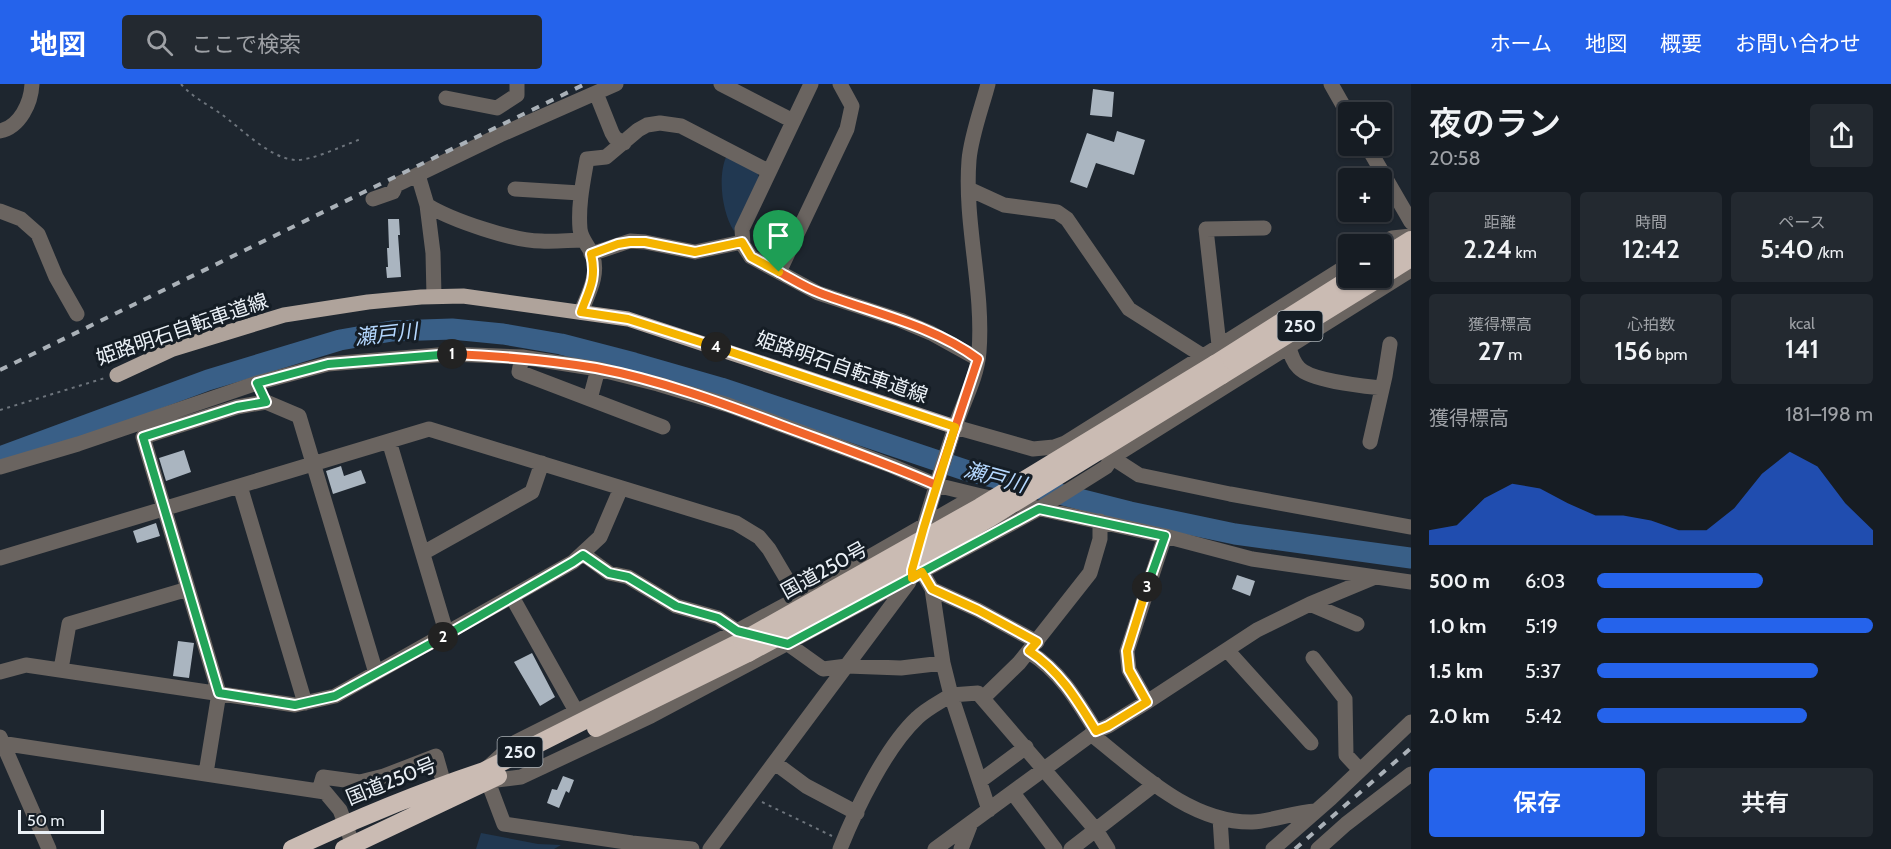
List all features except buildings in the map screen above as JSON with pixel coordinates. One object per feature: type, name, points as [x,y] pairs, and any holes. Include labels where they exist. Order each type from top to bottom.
[{"type":"highway","points":[[1392,251],[1411,238]]},
{"type":"highway","name":"国道250号","points":[[1392,270],[1411,258]]},
{"type":"highway","name":"国道250号","points":[[348,847],[742,642],[980,507],[1338,286]]},
{"type":"highway","name":"国道250号","points":[[1213,365],[1359,288]]},
{"type":"highway","name":"国道250号","points":[[292,849],[345,824],[444,784],[486,776]]},
{"type":"main road","name":"姫路明石自転車道線","points":[[117,375],[173,349],[284,315],[368,302],[434,296],[463,296],[628,319],[954,429]]},
{"type":"street","points":[[0,131],[7,129],[24,113],[32,84]]},
{"type":"street","points":[[446,98],[497,108],[517,95],[517,84]]},
{"type":"street","points":[[373,199],[393,192],[396,185],[500,135],[616,84]]},
{"type":"street","points":[[721,84],[793,121]]},
{"type":"street","points":[[811,84],[742,229],[742,242],[751,257],[818,292],[900,320],[931,333],[978,359]]},
{"type":"street","points":[[779,272],[851,118],[852,106],[840,84]]},
{"type":"street","points":[[988,84],[969,158],[969,189],[981,317],[978,359],[974,378],[936,485],[912,570],[932,589],[978,610],[1033,647],[1043,661],[1067,684],[1093,732],[1155,784],[1180,801],[1220,818],[1253,822],[1301,811],[1316,811]]},
{"type":"street","points":[[1331,84],[1341,102]]},
{"type":"street","points":[[596,93],[612,133],[615,138],[624,143]]},
{"type":"street","points":[[581,312],[593,284],[594,270],[591,254],[583,240],[580,222],[580,193],[587,159],[606,157],[638,130],[647,125],[660,123],[681,126],[768,171]]},
{"type":"street","points":[[1373,156],[1411,222]]},
{"type":"street","points":[[418,175],[427,205],[433,253],[434,296]]},
{"type":"street","points":[[515,189],[580,193]]},
{"type":"street","points":[[969,189],[1004,205],[1057,212],[1067,219],[1130,309],[1213,365]]},
{"type":"street","points":[[427,205],[467,222],[531,240],[583,240]]},
{"type":"street","points":[[0,211],[21,219],[38,234],[56,277],[77,314]]},
{"type":"street","points":[[954,429],[1033,448],[1054,447],[1213,365],[1219,345],[1206,230],[1264,228]]},
{"type":"street","points":[[1392,238],[1411,238]]},
{"type":"street","points":[[591,254],[630,242],[645,242],[695,252],[742,242]]},
{"type":"street","points":[[486,776],[521,777],[651,716],[1039,509],[1411,270]]},
{"type":"street","points":[[1219,345],[1338,271]]},
{"type":"street","points":[[1370,442],[1390,344]]},
{"type":"street","points":[[1289,347],[1292,359],[1300,370],[1337,383],[1382,388]]},
{"type":"street","points":[[0,467],[78,444],[257,383],[328,364],[450,354],[522,357],[598,369],[728,405],[892,466],[936,485],[1165,536],[1252,559],[1411,582]]},
{"type":"street","points":[[522,357],[519,372],[663,427]]},
{"type":"street","points":[[590,399],[598,369]]},
{"type":"street","points":[[257,383],[266,402]]},
{"type":"street","points":[[206,774],[219,693],[143,437],[237,407],[266,402],[299,416],[376,673]]},
{"type":"street","points":[[0,558],[429,429],[736,523],[759,537],[769,549],[798,598]]},
{"type":"street","points":[[1076,436],[1109,462],[1139,475],[1411,527]]},
{"type":"street","points":[[389,441],[447,635]]},
{"type":"street","points":[[423,553],[532,492],[542,464]]},
{"type":"street","points":[[240,486],[305,703]]},
{"type":"street","points":[[0,672],[26,664],[295,705],[335,696],[447,635],[583,555],[600,537],[621,488]]},
{"type":"street","points":[[486,776],[516,741],[576,711],[742,642],[798,598],[977,495]]},
{"type":"street","points":[[983,698],[1033,647],[1090,573],[1100,539],[1100,521]]},
{"type":"street","points":[[1147,702],[1129,670],[1127,651],[1165,536]]},
{"type":"street","points":[[583,555],[609,573],[628,577],[676,606],[718,618],[742,642],[788,644],[824,669],[847,666],[901,668],[943,663]]},
{"type":"street","points":[[710,849],[917,575]]},
{"type":"street","points":[[935,849],[1093,732],[1108,726],[1147,702],[1257,630],[1310,604],[1375,577]]},
{"type":"street","points":[[61,669],[69,624],[188,589]]},
{"type":"street","points":[[932,589],[943,663],[951,695],[989,810]]},
{"type":"street","points":[[512,597],[576,711]]},
{"type":"street","points":[[1310,604],[1357,624]]},
{"type":"street","points":[[1227,650],[1311,743]]},
{"type":"street","points":[[1313,658],[1345,699],[1346,755],[1359,770]]},
{"type":"street","points":[[841,845],[898,737],[919,716],[951,695],[978,693],[1046,769],[1096,830],[1108,849]]},
{"type":"street","points":[[1273,849],[1411,722]]},
{"type":"street","points":[[1,741],[325,792],[340,810],[345,824],[348,847]]},
{"type":"street","points":[[1,741],[49,849]]},
{"type":"street","points":[[980,781],[1026,747]]},
{"type":"street","points":[[319,791],[323,777],[360,782],[384,776],[436,756],[444,784]]},
{"type":"street","points":[[775,763],[806,786],[857,813]]},
{"type":"street","points":[[1318,849],[1346,824],[1411,774]]},
{"type":"street","points":[[486,776],[504,824],[632,846],[692,849]]},
{"type":"street","points":[[1071,849],[1155,784]]},
{"type":"street","points":[[1013,793],[1055,849]]},
{"type":"street","points":[[1220,818],[1222,849]]},
{"type":"street","points":[[962,849],[971,823]]},
{"type":"path","points":[[181,84],[189,93],[245,134],[277,154],[295,160],[311,157],[361,139]]},
{"type":"path","name":"姫路明石自転車道線","points":[[0,410],[117,375]]},
{"type":"path","points":[[750,796],[841,845]]},
{"type":"shaded area","points":[[727,155],[757,170],[759,178],[734,231],[726,214],[722,194],[722,173]]},
{"type":"shaded area","points":[[481,833],[538,844],[561,845],[554,849],[476,849]]},
{"type":"waterway","name":"瀬戸川","points":[[0,457],[208,380],[340,340],[392,331],[452,329],[503,334],[561,344],[634,363],[721,388],[965,470],[1130,512],[1235,534],[1411,558]]},
{"type":"railway","points":[[0,370],[585,84]]},
{"type":"railway","points":[[1295,849],[1411,748]]},
{"type":"route","points":[[779,272],[751,257],[742,242],[695,252],[645,242],[618,244],[591,254],[594,270],[593,284],[581,312],[628,319],[955,427],[936,485],[924,527],[912,570],[912,578],[922,572],[932,589],[978,610],[1037,642],[1029,651],[1067,684],[1096,731],[1147,702],[1129,670],[1127,651],[1165,536],[1039,509],[922,572],[912,578],[788,644],[737,631],[718,618],[676,606],[628,577],[609,573],[583,555],[447,635],[335,696],[295,705],[219,693],[143,437],[237,407],[266,402],[257,383],[328,364],[450,354],[522,357],[598,369],[728,405],[892,466],[936,485],[974,378],[978,359],[931,333],[818,292],[779,272]]}]
